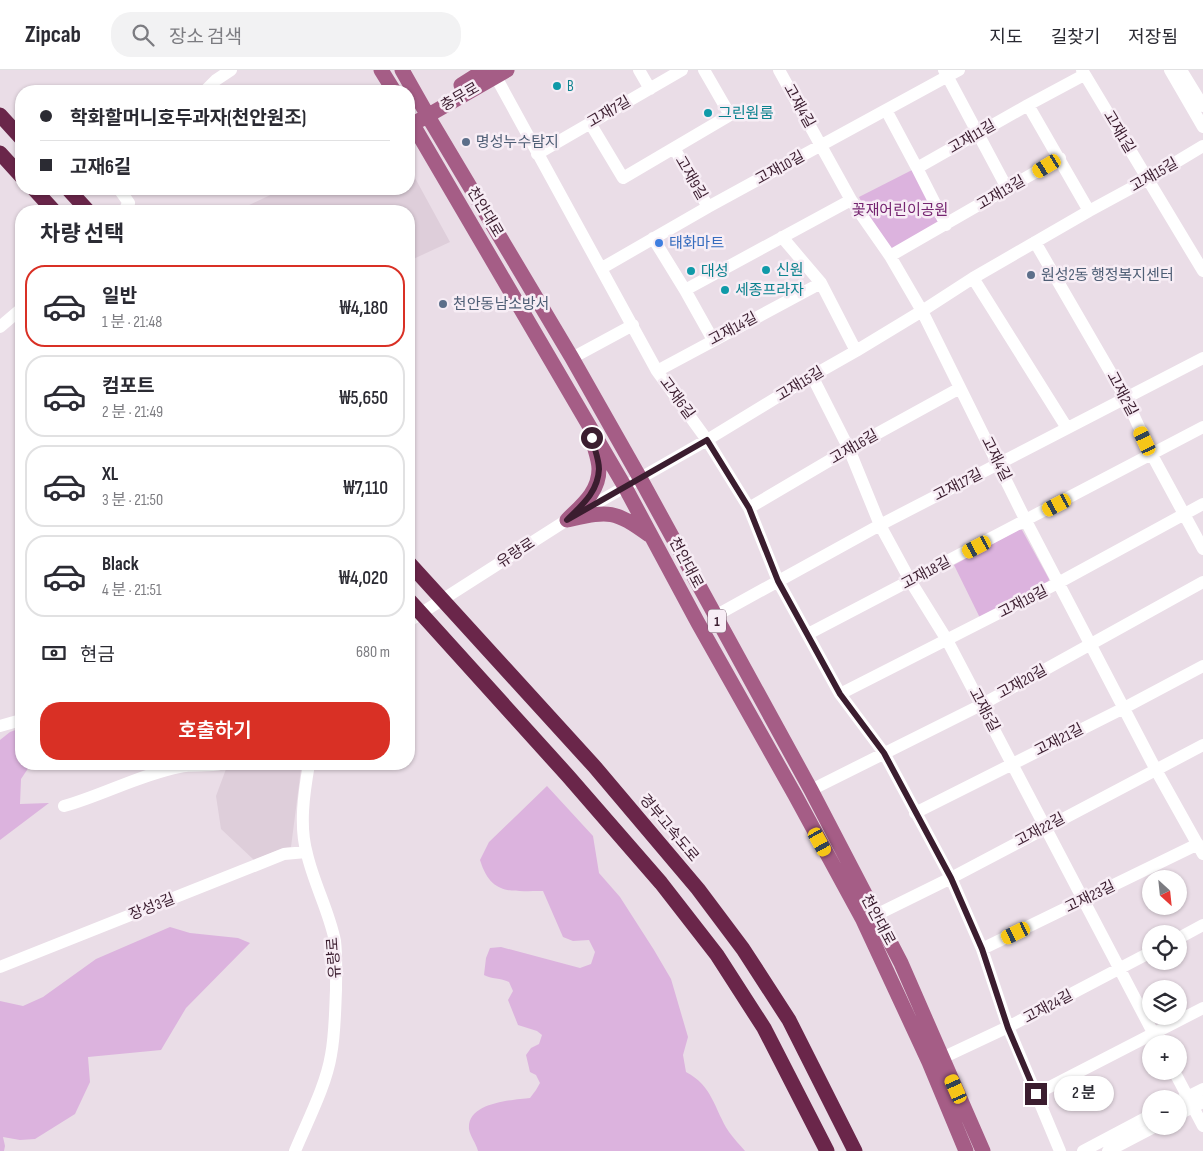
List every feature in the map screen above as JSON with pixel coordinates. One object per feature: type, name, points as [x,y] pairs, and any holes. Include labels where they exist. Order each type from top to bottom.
[{"type":"highway","points":[[0,115],[15,131]]},
{"type":"highway","points":[[0,153],[15,169]]},
{"type":"highway","points":[[39,195],[49,205]]},
{"type":"highway","points":[[73,195],[83,205]]},
{"type":"highway","name":"경부고속도로","points":[[415,570],[594,766],[698,889],[743,949],[789,1020],[823,1084],[855,1151]]},
{"type":"highway","points":[[415,607],[568,776],[661,883],[717,956],[764,1028],[827,1151]]},
{"type":"main road","points":[[382,70],[391,85]]},
{"type":"main road","name":"천안대로","points":[[402,70],[411,85]]},
{"type":"main road","name":"충무로","points":[[415,115],[496,72]]},
{"type":"main road","name":"천안대로","points":[[415,93],[572,358],[811,790],[901,963],[983,1151]]},
{"type":"main road","name":"천안대로","points":[[415,127],[625,487],[863,920],[929,1062],[966,1151]]},
{"type":"main road","points":[[567,520],[587,501],[595,490],[599,468],[588,424]]},
{"type":"main road","points":[[567,520],[608,513],[627,519],[651,537]]},
{"type":"street","points":[[211,85],[231,70]]},
{"type":"street","points":[[639,70],[650,89]]},
{"type":"street","name":"고재7길","points":[[537,154],[682,70]]},
{"type":"street","name":"고재9길","points":[[590,123],[623,178],[730,115],[704,70]]},
{"type":"street","name":"고재4길","points":[[779,70],[851,200],[890,256],[922,311],[1058,583],[1156,770],[1200,849]]},
{"type":"street","points":[[1170,70],[1203,127]]},
{"type":"street","points":[[1181,70],[1203,106]]},
{"type":"street","name":"고재6길","points":[[496,72],[537,154],[658,370],[707,440],[749,508],[778,581],[840,694],[884,753],[951,878],[982,949],[1008,1028],[1060,1151]]},
{"type":"street","points":[[950,72],[978,133],[1008,190]]},
{"type":"street","name":"고재10길","points":[[602,268],[708,207],[886,110],[950,72]]},
{"type":"street","name":"고재11길","points":[[917,168],[1083,72]]},
{"type":"street","name":"고재1길","points":[[1083,72],[1203,271]]},
{"type":"street","points":[[1028,104],[1089,211]]},
{"type":"street","points":[[886,110],[946,225]]},
{"type":"street","name":"고재15길","points":[[625,487],[856,351],[973,278],[1203,146]]},
{"type":"street","name":"고재9길","points":[[674,148],[708,207]]},
{"type":"street","name":"고재13길","points":[[890,256],[1008,190],[1060,158]]},
{"type":"street","points":[[685,290],[851,200]]},
{"type":"street","points":[[782,237],[821,283],[856,351]]},
{"type":"street","points":[[653,238],[713,340]]},
{"type":"street","name":"고재2길","points":[[1035,242],[1126,399],[1152,455],[1203,549]]},
{"type":"street","points":[[973,278],[1067,428]]},
{"type":"street","name":"고재14길","points":[[658,370],[821,283]]},
{"type":"street","points":[[0,327],[15,314]]},
{"type":"street","points":[[572,358],[633,325]]},
{"type":"street","name":"고재17길","points":[[715,616],[880,525],[1203,358]]},
{"type":"street","name":"고재5길","points":[[812,376],[849,448],[880,525],[911,582],[947,640],[1154,1035]]},
{"type":"street","name":"고재16길","points":[[749,508],[849,448],[960,388]]},
{"type":"street","name":"고재18길","points":[[808,634],[911,582],[1203,427]]},
{"type":"street","name":"유량로","points":[[415,617],[567,520],[625,487]]},
{"type":"street","name":"고재19길","points":[[840,694],[1058,583],[1203,504]]},
{"type":"street","name":"고재20길","points":[[811,790],[981,704],[1203,582]]},
{"type":"street","name":"고재21길","points":[[915,813],[1203,666]]},
{"type":"street","points":[[0,726],[15,722]]},
{"type":"street","name":"고재22길","points":[[876,915],[951,878],[1203,745]]},
{"type":"street","points":[[64,806],[168,770]]},
{"type":"street","name":"유량로","points":[[295,1151],[319,1094],[331,1056],[336,997],[335,942],[325,904],[306,852],[303,829],[305,792],[309,770]]},
{"type":"street","name":"고재23길","points":[[982,949],[1083,900],[1200,849]]},
{"type":"street","name":"장성3길","points":[[0,967],[284,854],[306,852]]},
{"type":"street","points":[[1187,934],[1203,925]]},
{"type":"street","name":"고재24길","points":[[942,1058],[1008,1028],[1142,957]]},
{"type":"street","points":[[1162,1035],[1203,1008]]},
{"type":"street","points":[[1036,1094],[1142,1045]]},
{"type":"street","points":[[1179,1080],[1203,1126]]},
{"type":"street","points":[[1191,1102],[1203,1088]]},
{"type":"street","points":[[1083,1151],[1142,1121]]},
{"type":"street","points":[[1108,1151],[1142,1133]]},
{"type":"shaded area","points":[[415,178],[450,242],[415,258],[415,205],[249,205],[270,195],[415,195]]},
{"type":"shaded area","points":[[226,770],[301,770],[291,847],[283,848],[254,860],[221,829],[216,796]]},
{"type":"green space","name":"꽃재어린이공원","points":[[914,169],[939,224],[893,249],[885,247],[859,197]]},
{"type":"green space","points":[[1018,530],[1022,530],[1049,579],[1048,585],[981,620],[954,565]]},
{"type":"green space","points":[[15,730],[15,770],[27,770],[21,779],[20,804],[49,803],[0,840],[0,740]]},
{"type":"green space","points":[[547,786],[593,836],[599,873],[620,897],[671,979],[688,1037],[683,1055],[686,1072],[708,1091],[729,1132],[745,1151],[478,1151],[469,1129],[470,1120],[475,1113],[492,1104],[530,1098],[540,1083],[536,1075],[530,1072],[526,1055],[531,1048],[539,1044],[542,1035],[537,1031],[518,1025],[508,1000],[513,991],[509,982],[484,975],[486,958],[490,948],[501,947],[580,968],[591,964],[595,952],[589,940],[573,941],[563,937],[543,891],[512,891],[496,886],[485,872],[480,860],[489,842]]},
{"type":"green space","points":[[170,927],[190,933],[238,938],[250,943],[186,1008],[161,1050],[88,1057],[90,1082],[75,1114],[35,1139],[20,1140],[3,1137],[4,1151],[0,1151],[0,1001],[23,1006],[43,997],[96,959]]},
{"type":"place","name":"B","points":[[557,86]]},
{"type":"place","name":"그린원룸","points":[[708,113]]},
{"type":"place","name":"명성누수탐지","points":[[466,142]]},
{"type":"place","name":"태화마트","points":[[659,243]]},
{"type":"place","name":"신원","points":[[766,270]]},
{"type":"place","name":"대성","points":[[691,271]]},
{"type":"place","name":"원성2동 행정복지센터","points":[[1031,275]]},
{"type":"place","name":"세종프라자","points":[[725,290]]},
{"type":"place","name":"천안동남소방서","points":[[443,304]]},
{"type":"route","points":[[592,438],[599,468],[595,490],[587,501],[567,520],[707,440],[749,508],[778,581],[840,694],[884,753],[951,878],[982,949],[1008,1028],[1036,1094]]}]
